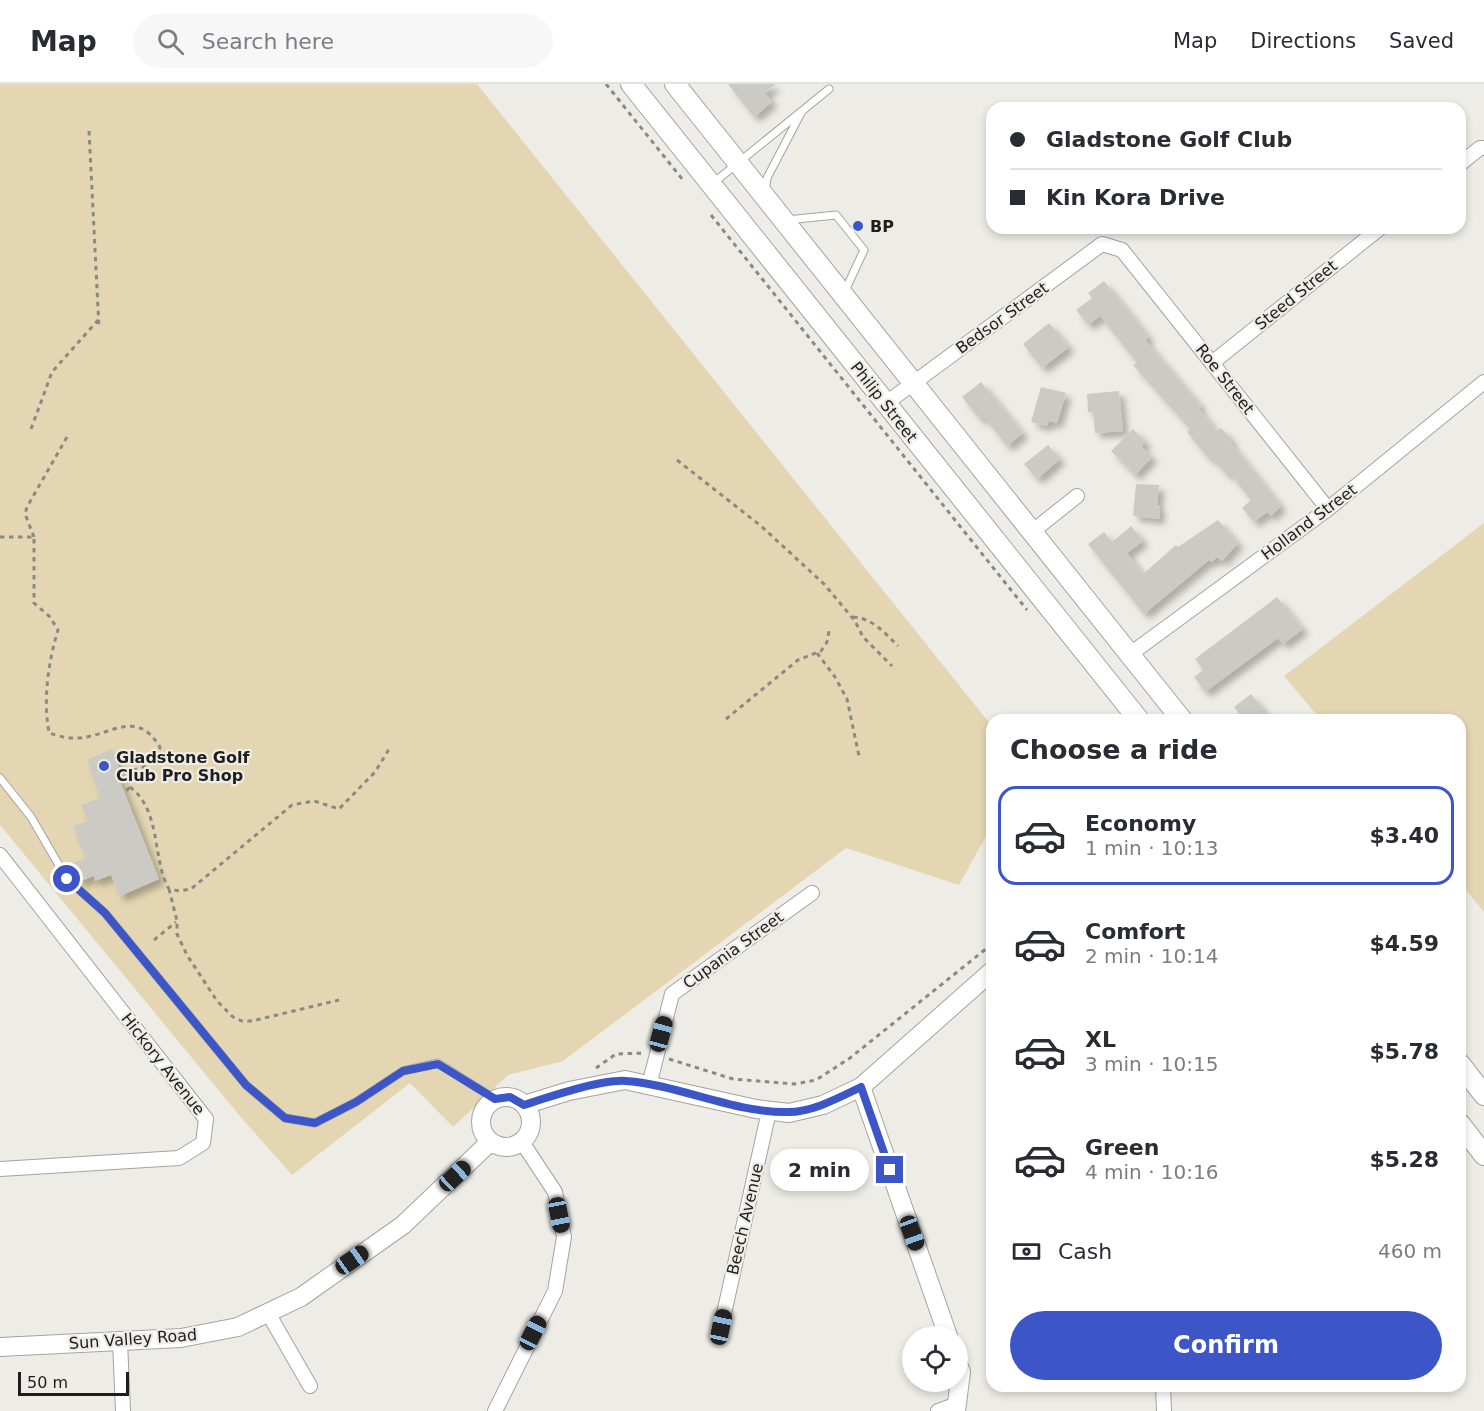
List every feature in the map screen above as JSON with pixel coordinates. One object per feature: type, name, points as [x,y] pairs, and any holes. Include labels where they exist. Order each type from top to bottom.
[{"type":"main road","name":"Philip Street","points":[[631,84],[1134,714]]},
{"type":"main road","points":[[675,84],[1177,714]]},
{"type":"main road","points":[[1466,1072],[1484,1095]]},
{"type":"main road","points":[[1466,1132],[1484,1155]]},
{"type":"street","points":[[1466,159],[1480,148],[1484,148]]},
{"type":"street","name":"Steed Street","points":[[1212,363],[1373,234]]},
{"type":"street","name":"Bedsor Street","points":[[885,404],[1102,244],[1122,250]]},
{"type":"street","name":"Roe Street","points":[[1122,250],[1328,509]]},
{"type":"street","name":"Holland Street","points":[[1129,655],[1328,509],[1484,382]]},
{"type":"street","points":[[1033,531],[1077,496]]},
{"type":"street","name":"Hickory Avenue","points":[[0,855],[206,1119],[203,1143],[179,1158],[0,1168]]},
{"type":"street","name":"Cupania Street","points":[[649,1086],[672,994],[813,893]]},
{"type":"street","points":[[525,1096],[530,1114],[529,1134],[522,1142],[506,1148],[490,1142],[481,1124],[487,1105],[499,1096],[525,1096],[569,1091],[625,1080],[769,1111],[789,1113],[823,1105],[861,1087],[986,977]]},
{"type":"street","points":[[861,1087],[945,1326]]},
{"type":"street","name":"Beech Avenue","points":[[721,1327],[769,1111]]},
{"type":"street","name":"Sun Valley Road","points":[[0,1347],[180,1338],[238,1328],[301,1297],[403,1224],[490,1142]]},
{"type":"street","points":[[495,1411],[555,1291],[564,1237],[555,1192],[522,1142]]},
{"type":"street","points":[[268,1313],[310,1386]]},
{"type":"street","points":[[120,1341],[123,1411]]},
{"type":"street","points":[[938,1411],[957,1408],[959,1392]]},
{"type":"street","points":[[1164,1392],[1164,1411]]},
{"type":"lane","points":[[712,184],[829,89]]},
{"type":"lane","points":[[765,196],[767,178],[802,110]]},
{"type":"lane","points":[[784,220],[836,215],[864,250],[843,294]]},
{"type":"lane","points":[[0,778],[31,817],[67,879],[105,913],[246,1085],[285,1118],[315,1123],[356,1102],[403,1071],[438,1064],[499,1096]]},
{"type":"path","points":[[606,84],[682,180]]},
{"type":"path","points":[[89,131],[99,328]]},
{"type":"path","points":[[711,215],[1032,615]]},
{"type":"path","points":[[31,429],[52,372],[99,319]]},
{"type":"path","points":[[67,437],[27,507],[26,514],[34,537],[34,603],[50,617],[58,630],[49,661],[45,710],[49,734],[73,739],[135,724],[151,732],[160,747],[158,756],[149,766],[126,773],[130,787],[147,809],[177,921],[177,934],[187,955],[217,1001],[233,1017],[252,1021],[339,1000]]},
{"type":"path","points":[[677,460],[793,555],[824,584],[852,617],[862,637],[892,666]]},
{"type":"path","points":[[0,537],[34,537]]},
{"type":"path","points":[[852,617],[860,618],[879,628],[898,646]]},
{"type":"path","points":[[726,719],[798,660],[817,653],[827,642],[829,631]]},
{"type":"path","points":[[817,653],[835,677],[847,699],[859,756]]},
{"type":"path","points":[[169,889],[179,891],[191,889],[292,804],[314,801],[339,809],[375,772],[391,746]]},
{"type":"path","points":[[124,793],[130,787]]},
{"type":"path","points":[[154,940],[166,933],[177,921]]},
{"type":"path","points":[[587,1070],[598,1067],[616,1054],[656,1054],[733,1078],[795,1084],[816,1080],[850,1058],[986,949]]},
{"type":"path","points":[[499,1096],[525,1096]]},
{"type":"shaded area","points":[[0,84],[477,84],[986,719],[986,836],[959,885],[846,848],[563,1061],[508,1075],[453,1127],[410,1083],[292,1175],[239,1115],[0,825]]},
{"type":"shaded area","points":[[1484,523],[1484,912],[1466,890],[1466,714],[1316,714],[1284,676]]},
{"type":"building","points":[[728,84],[776,84],[765,93],[772,102],[754,117]]},
{"type":"building","points":[[1104,281],[1149,337],[1145,340],[1201,406],[1199,409],[1217,431],[1221,428],[1232,440],[1230,442],[1281,506],[1271,516],[1267,512],[1254,522],[1242,508],[1251,500],[1229,472],[1227,475],[1211,457],[1209,459],[1187,432],[1190,429],[1133,365],[1137,363],[1100,316],[1088,325],[1076,310],[1092,298],[1088,293]]},
{"type":"building","points":[[1049,323],[1069,347],[1042,368],[1023,344]]},
{"type":"building","points":[[981,382],[1023,433],[1007,446],[984,417],[980,419],[962,397]]},
{"type":"building","points":[[1041,387],[1066,393],[1057,423],[1049,421],[1047,426],[1031,422]]},
{"type":"building","points":[[1119,391],[1123,431],[1095,433],[1093,412],[1088,412],[1087,394]]},
{"type":"building","points":[[1133,429],[1146,442],[1141,446],[1152,457],[1135,475],[1111,451]]},
{"type":"building","points":[[1048,445],[1060,459],[1037,479],[1024,464]]},
{"type":"building","points":[[1136,484],[1159,485],[1157,505],[1160,507],[1159,519],[1133,516]]},
{"type":"building","points":[[1218,520],[1238,543],[1222,561],[1217,557],[1212,562],[1209,560],[1144,614],[1088,544],[1104,532],[1112,542],[1131,526],[1143,541],[1127,553],[1143,574],[1176,545],[1178,547]]},
{"type":"building","points":[[1277,597],[1303,629],[1283,644],[1278,638],[1205,692],[1194,677],[1203,670],[1195,659]]},
{"type":"building","points":[[1251,694],[1266,714],[1239,714],[1234,707]]},
{"type":"building","points":[[112,749],[121,773],[117,774],[159,879],[120,896],[111,875],[95,881],[94,876],[79,882],[70,864],[86,858],[73,826],[88,821],[81,805],[100,798],[87,760]]},
{"type":"place","name":"BP","points":[[858,226]]},
{"type":"place","name":"Gladstone Golf Club Pro Shop","points":[[104,766]]},
{"type":"route","points":[[67,879],[105,913],[246,1085],[285,1118],[315,1123],[356,1102],[403,1071],[438,1064],[495,1099],[510,1097],[524,1105],[569,1091],[625,1080],[756,1109],[789,1113],[823,1105],[861,1087],[890,1170]]}]
